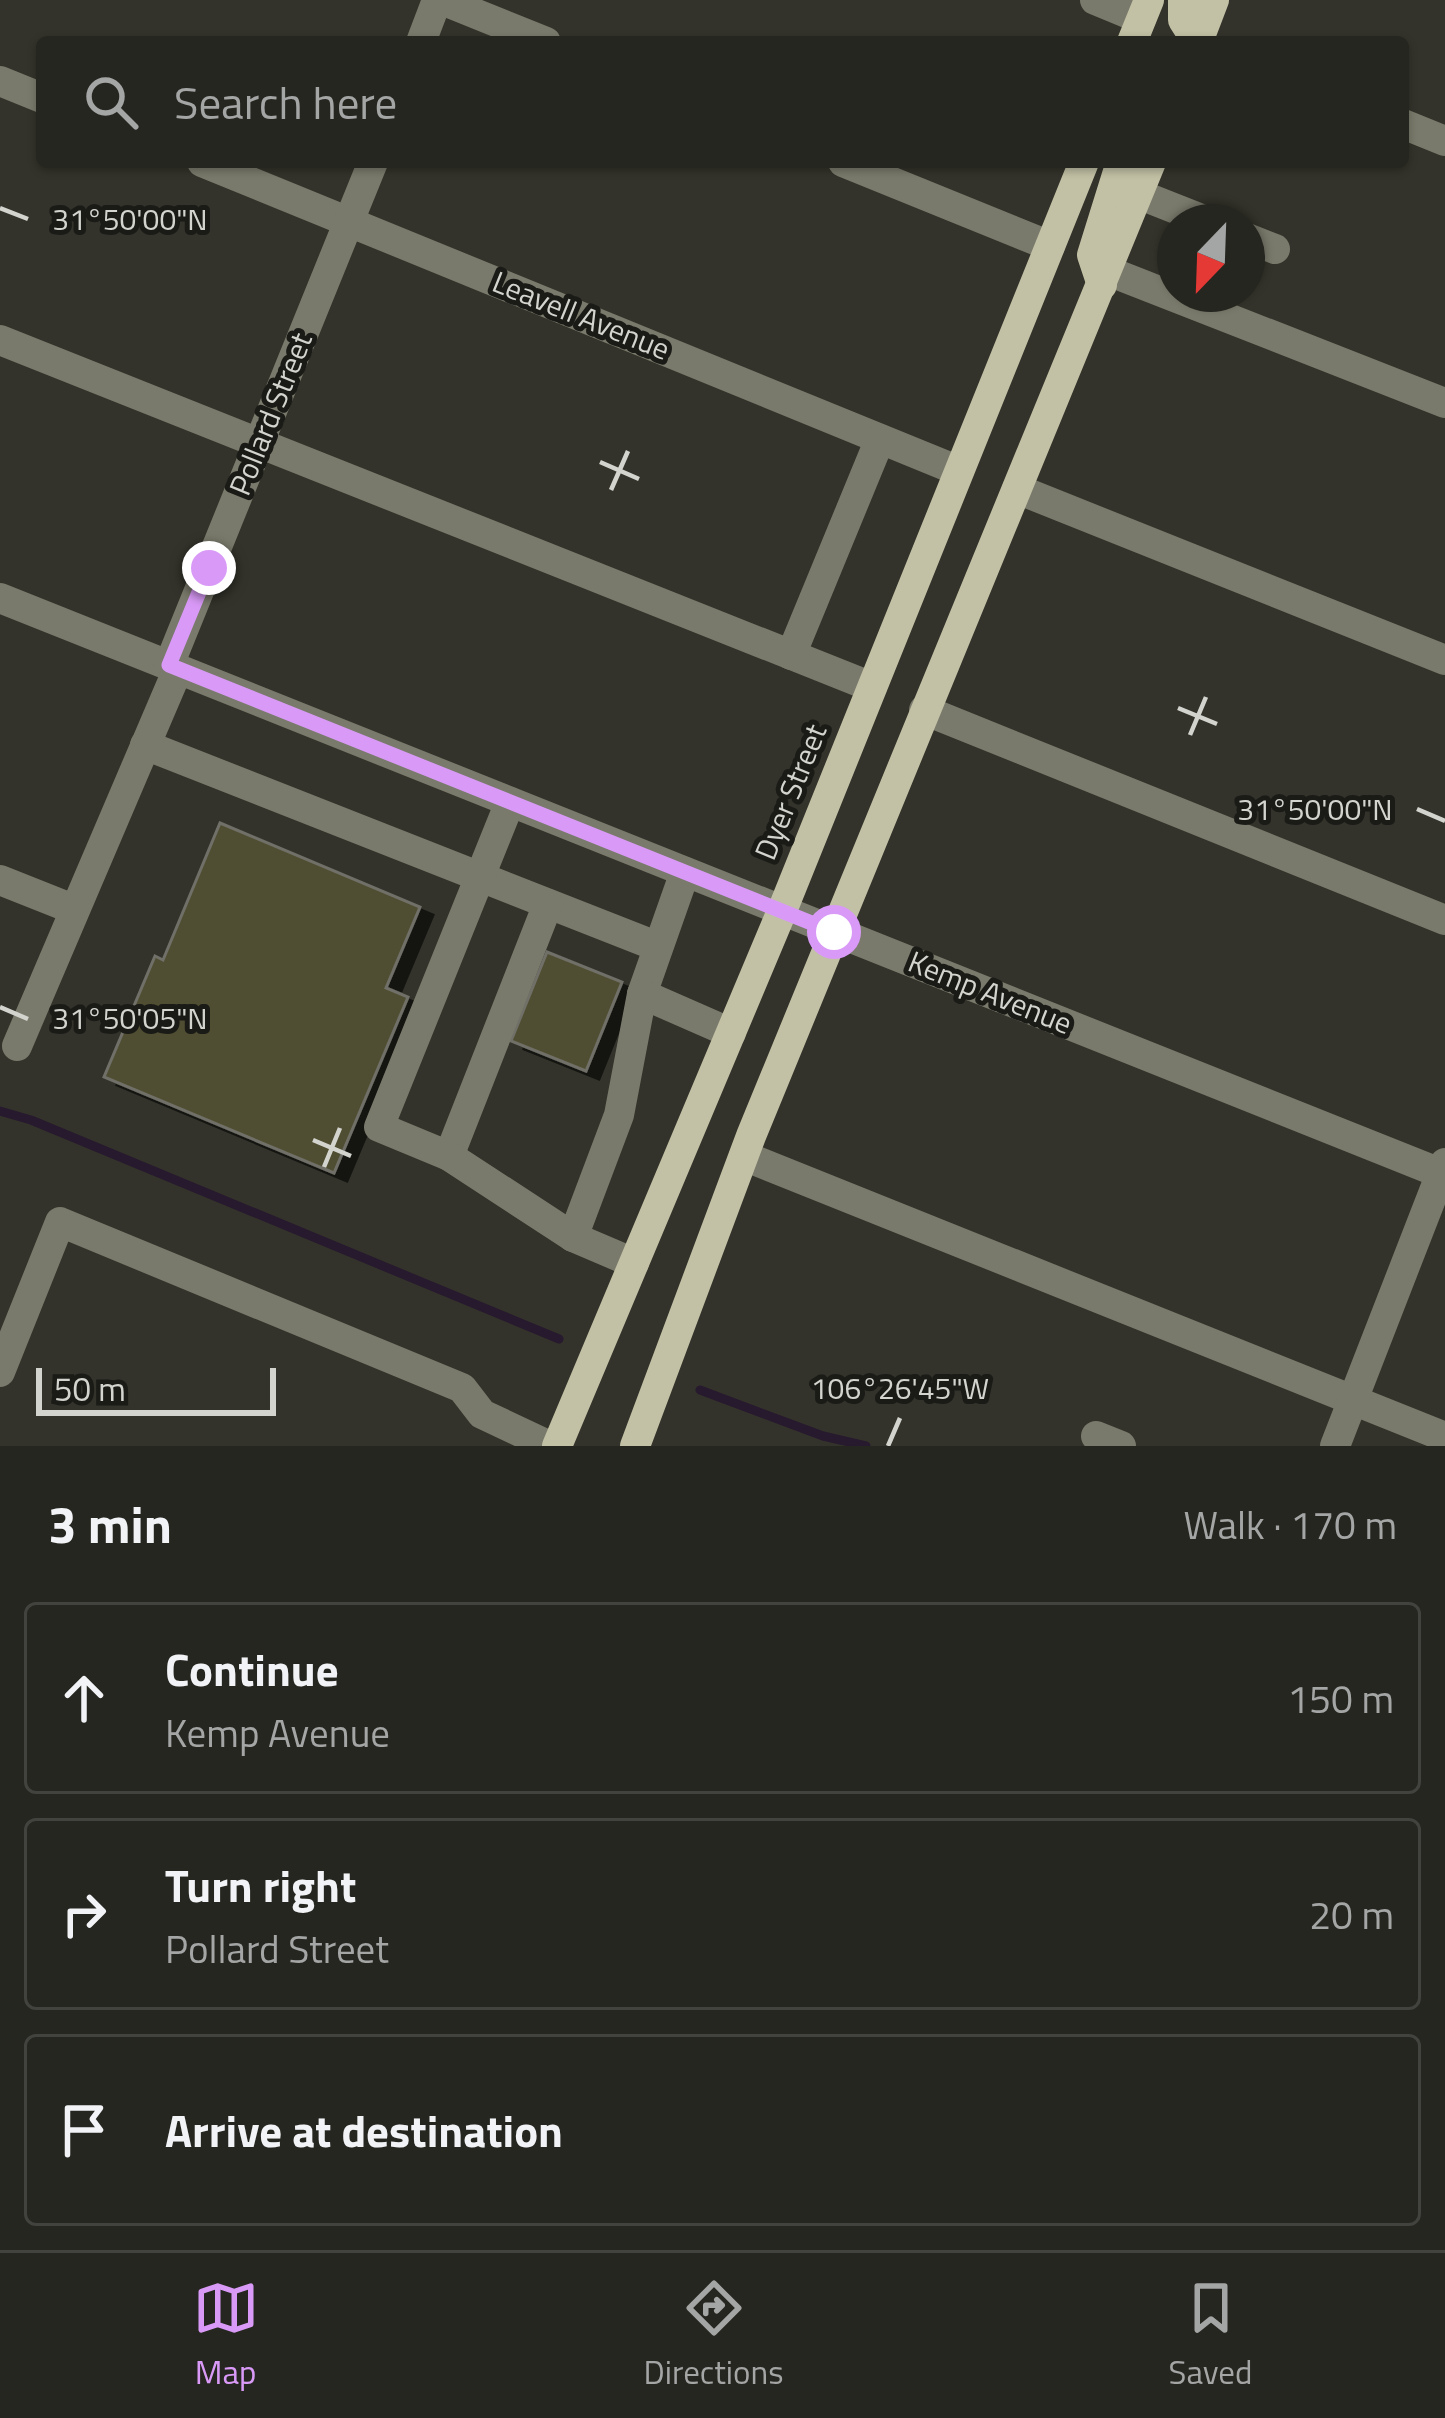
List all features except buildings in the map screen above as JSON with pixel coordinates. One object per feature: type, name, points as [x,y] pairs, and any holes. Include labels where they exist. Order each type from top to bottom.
[{"type":"main road","points":[[1183,0],[1183,20],[1193,36]]},
{"type":"main road","points":[[1199,36],[1214,0]]},
{"type":"main road","name":"Dyer Street","points":[[553,1446],[782,910],[1082,168]]},
{"type":"main road","points":[[1105,278],[1092,255],[1119,168]]},
{"type":"main road","points":[[634,1446],[743,1156],[1149,168]]},
{"type":"street","points":[[424,36],[439,0],[531,36]]},
{"type":"street","points":[[1095,0],[1145,26]]},
{"type":"street","points":[[0,81],[36,96]]},
{"type":"street","points":[[1409,126],[1445,141]]},
{"type":"street","name":"Leavell Avenue","points":[[217,168],[959,471]]},
{"type":"street","name":"Pollard Street","points":[[17,1046],[145,745],[371,168]]},
{"type":"street","points":[[858,168],[1050,246]]},
{"type":"street","points":[[1138,194],[1163,204]]},
{"type":"street","points":[[1105,278],[1445,403]]},
{"type":"street","points":[[0,340],[872,687]]},
{"type":"street","points":[[791,655],[880,439]]},
{"type":"street","points":[[1017,489],[1445,660]]},
{"type":"street","name":"Kemp Avenue","points":[[0,598],[1444,1170]]},
{"type":"street","points":[[924,710],[1445,920]]},
{"type":"street","points":[[145,745],[656,946]]},
{"type":"street","points":[[510,802],[379,1127],[449,1156],[573,1237],[634,1263]]},
{"type":"street","points":[[573,1237],[619,1115],[642,994],[686,872]]},
{"type":"street","points":[[0,880],[73,909]]},
{"type":"street","points":[[449,1156],[548,904]]},
{"type":"street","points":[[642,994],[731,1033]]},
{"type":"street","points":[[743,1156],[1445,1437]]},
{"type":"street","points":[[1336,1446],[1444,1170]]},
{"type":"street","points":[[0,1372],[60,1222],[462,1388],[482,1414],[553,1446]]},
{"type":"waterway","points":[[0,1111],[559,1339]]},
{"type":"waterway","points":[[700,1390],[823,1436],[866,1446]]},
{"type":"route","points":[[209,568],[169,665],[834,932]]}]
